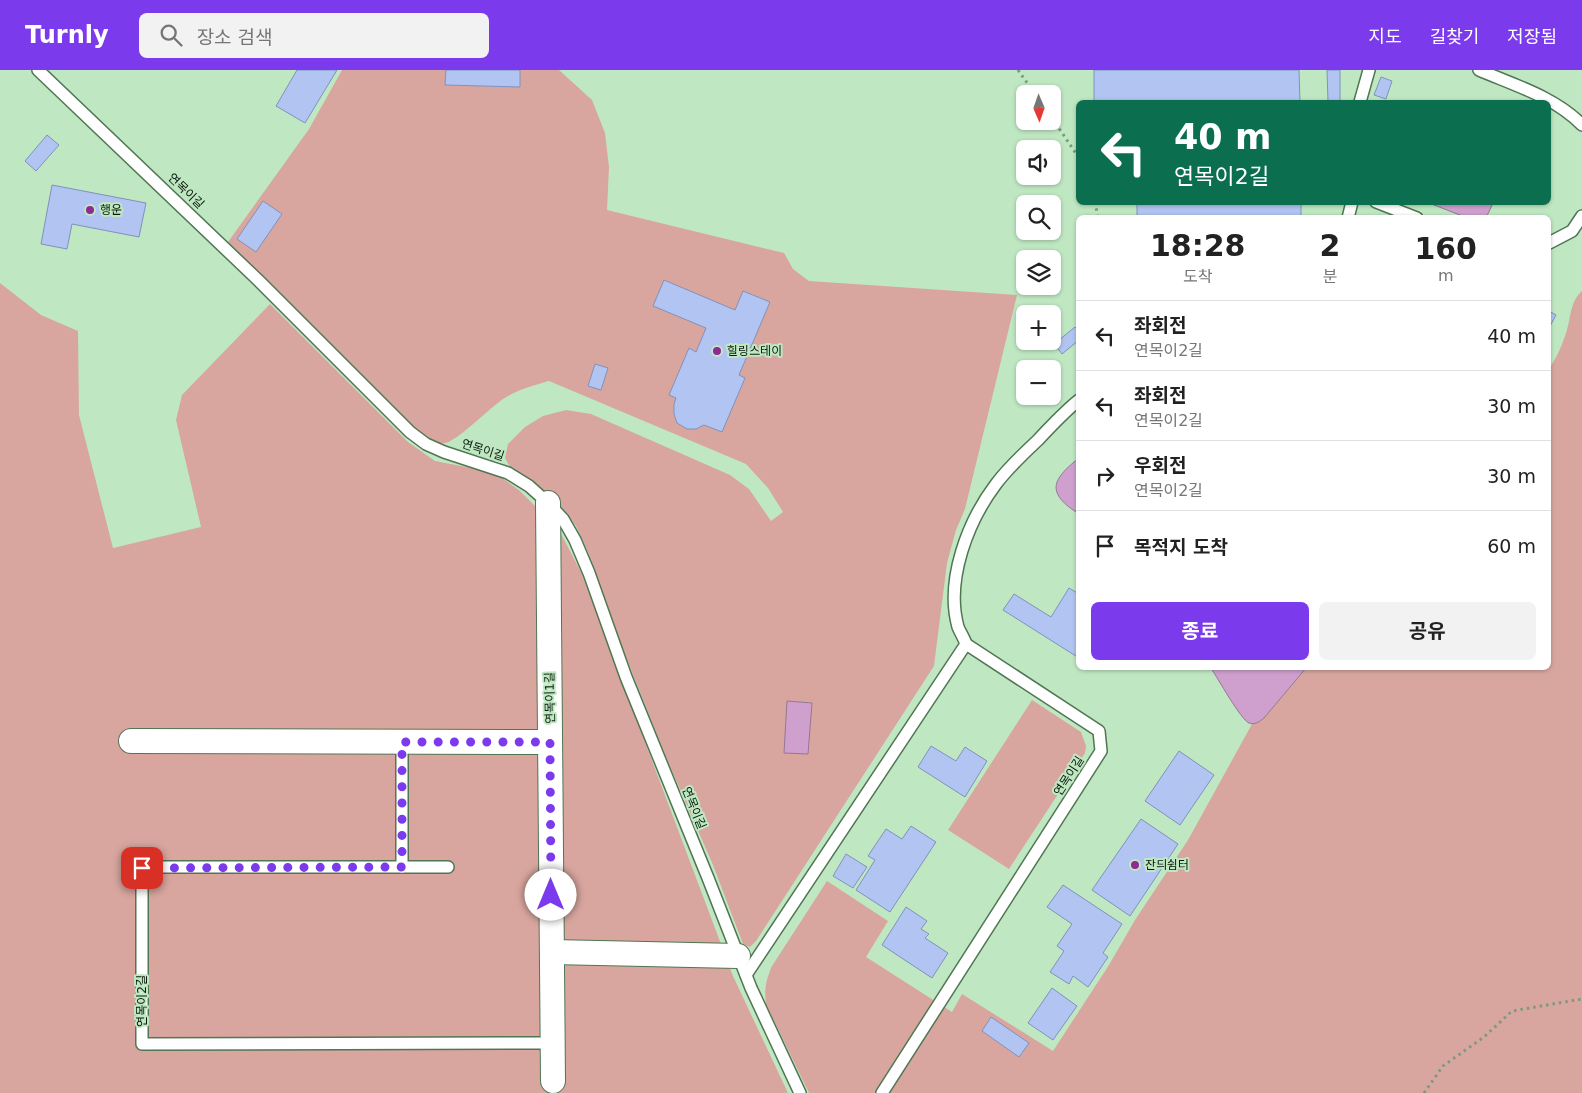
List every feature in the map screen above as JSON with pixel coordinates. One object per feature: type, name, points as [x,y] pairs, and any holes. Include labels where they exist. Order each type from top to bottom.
[{"type":"street","name":"연목이1길","points":[[548,502],[553,1080]]},
{"type":"street","points":[[131,741],[550,742]]},
{"type":"street","points":[[552,952],[742,965]]},
{"type":"lane","name":"연목이길","points":[[38,70],[251,274],[410,432],[426,444],[444,452],[508,473],[530,486],[563,519],[575,540],[589,573],[626,677],[742,965],[800,1093]]},
{"type":"lane","points":[[1361,100],[1369,70]]},
{"type":"lane","points":[[1479,70],[1547,100]]},
{"type":"lane","points":[[1551,102],[1570,113],[1582,125]]},
{"type":"lane","points":[[1384,205],[1409,215]]},
{"type":"lane","points":[[1551,242],[1572,231],[1582,216]]},
{"type":"lane","points":[[742,965],[966,644],[958,627],[955,605],[960,557],[968,533],[996,484],[1034,443],[1076,403]]},
{"type":"lane","name":"연목이길","points":[[882,1093],[1101,751],[1099,731],[966,644]]},
{"type":"lane","points":[[402,742],[402,867]]},
{"type":"lane","name":"연목이2길","points":[[448,867],[142,868],[142,1044],[553,1043]]},
{"type":"path","points":[[1018,70],[1029,85]]},
{"type":"path","points":[[1060,130],[1076,154]]},
{"type":"path","points":[[1424,1093],[1443,1066],[1484,1037],[1512,1011],[1582,998]]},
{"type":"shaded area","points":[[342,70],[559,70],[592,100],[605,133],[609,167],[607,210],[784,253],[793,269],[809,281],[1017,295],[965,509],[956,530],[947,563],[934,666],[756,941],[750,947],[743,944],[713,865],[666,757],[622,647],[588,552],[576,526],[566,512],[546,492],[510,467],[505,458],[508,444],[525,427],[543,416],[566,410],[591,414],[730,475],[749,489],[771,521],[783,512],[768,488],[746,464],[549,381],[508,396],[457,437],[445,443],[433,441],[415,429],[228,242],[309,129]]},
{"type":"shaded area","points":[[1434,205],[1492,205],[1487,215],[1460,215]]},
{"type":"shaded area","points":[[0,283],[41,315],[78,331],[79,415],[113,548],[201,527],[176,420],[182,395],[270,304],[408,442],[435,461],[477,469],[501,477],[520,491],[559,530],[581,572],[733,976],[788,1093],[0,1093]]},
{"type":"shaded area","points":[[1582,291],[1582,1093],[809,1093],[766,1004],[765,989],[772,966],[827,881],[888,921],[866,957],[952,1012],[962,994],[1053,1051],[1109,965],[1135,920],[1188,840],[1252,724],[1264,718],[1304,670],[1551,670],[1551,365],[1567,330],[1572,306]]},
{"type":"shaded area","points":[[1076,461],[1076,512],[1061,499],[1057,493],[1056,486],[1058,480]]},
{"type":"shaded area","points":[[1212,670],[1304,670],[1259,722],[1253,724],[1245,720]]},
{"type":"shaded area","points":[[1032,700],[1081,732],[1086,746],[1085,753],[1009,869],[948,830]]},
{"type":"shaded area","points":[[787,701],[812,703],[808,754],[784,753]]},
{"type":"building","points":[[297,70],[337,70],[305,123],[276,106]]},
{"type":"building","points":[[446,70],[520,70],[520,87],[445,85]]},
{"type":"building","points":[[1094,70],[1299,70],[1300,100],[1094,100]]},
{"type":"building","points":[[1327,70],[1340,70],[1340,100],[1328,100]]},
{"type":"building","points":[[1381,77],[1392,81],[1386,99],[1374,95]]},
{"type":"building","points":[[47,135],[59,145],[36,171],[25,161]]},
{"type":"building","points":[[52,185],[146,203],[139,237],[72,224],[67,249],[41,244]]},
{"type":"building","points":[[263,201],[282,214],[256,252],[237,239]]},
{"type":"building","points":[[1137,205],[1301,205],[1301,215],[1137,215]]},
{"type":"building","points":[[664,280],[735,310],[743,291],[770,302],[739,375],[745,378],[722,432],[704,425],[696,429],[687,429],[677,423],[674,414],[676,398],[669,395],[689,348],[696,352],[706,328],[653,306]]},
{"type":"building","points":[[1551,312],[1556,315],[1551,324]]},
{"type":"building","points":[[1075,327],[1076,342],[1062,354],[1059,350],[1061,350],[1061,338]]},
{"type":"building","points":[[595,364],[608,368],[601,390],[588,386]]},
{"type":"building","points":[[1069,588],[1076,592],[1076,656],[1003,610],[1014,594],[1051,617]]},
{"type":"building","points":[[931,746],[956,761],[965,747],[987,761],[965,797],[918,767]]},
{"type":"building","points":[[1179,751],[1214,775],[1180,825],[1145,801]]},
{"type":"building","points":[[1141,819],[1178,844],[1130,916],[1092,890]]},
{"type":"building","points":[[911,826],[936,842],[890,912],[856,890],[875,860],[868,856],[886,829],[902,839]]},
{"type":"building","points":[[846,854],[867,867],[853,888],[833,876]]},
{"type":"building","points":[[1063,885],[1122,924],[1103,953],[1108,957],[1088,987],[1073,976],[1069,984],[1050,972],[1064,951],[1057,946],[1072,924],[1047,907]]},
{"type":"building","points":[[906,907],[927,921],[921,929],[929,934],[925,938],[948,953],[932,978],[882,945]]},
{"type":"building","points":[[1052,988],[1077,1006],[1053,1040],[1028,1023]]},
{"type":"building","points":[[991,1017],[1029,1043],[1019,1057],[982,1031]]},
{"type":"place","name":"행운","points":[[90,210]]},
{"type":"place","name":"힐링스테이","points":[[717,351]]},
{"type":"place","name":"잔듸쉼터","points":[[1135,865]]},
{"type":"route","points":[[142,868],[402,867],[402,742],[550,742],[551,895]]}]
